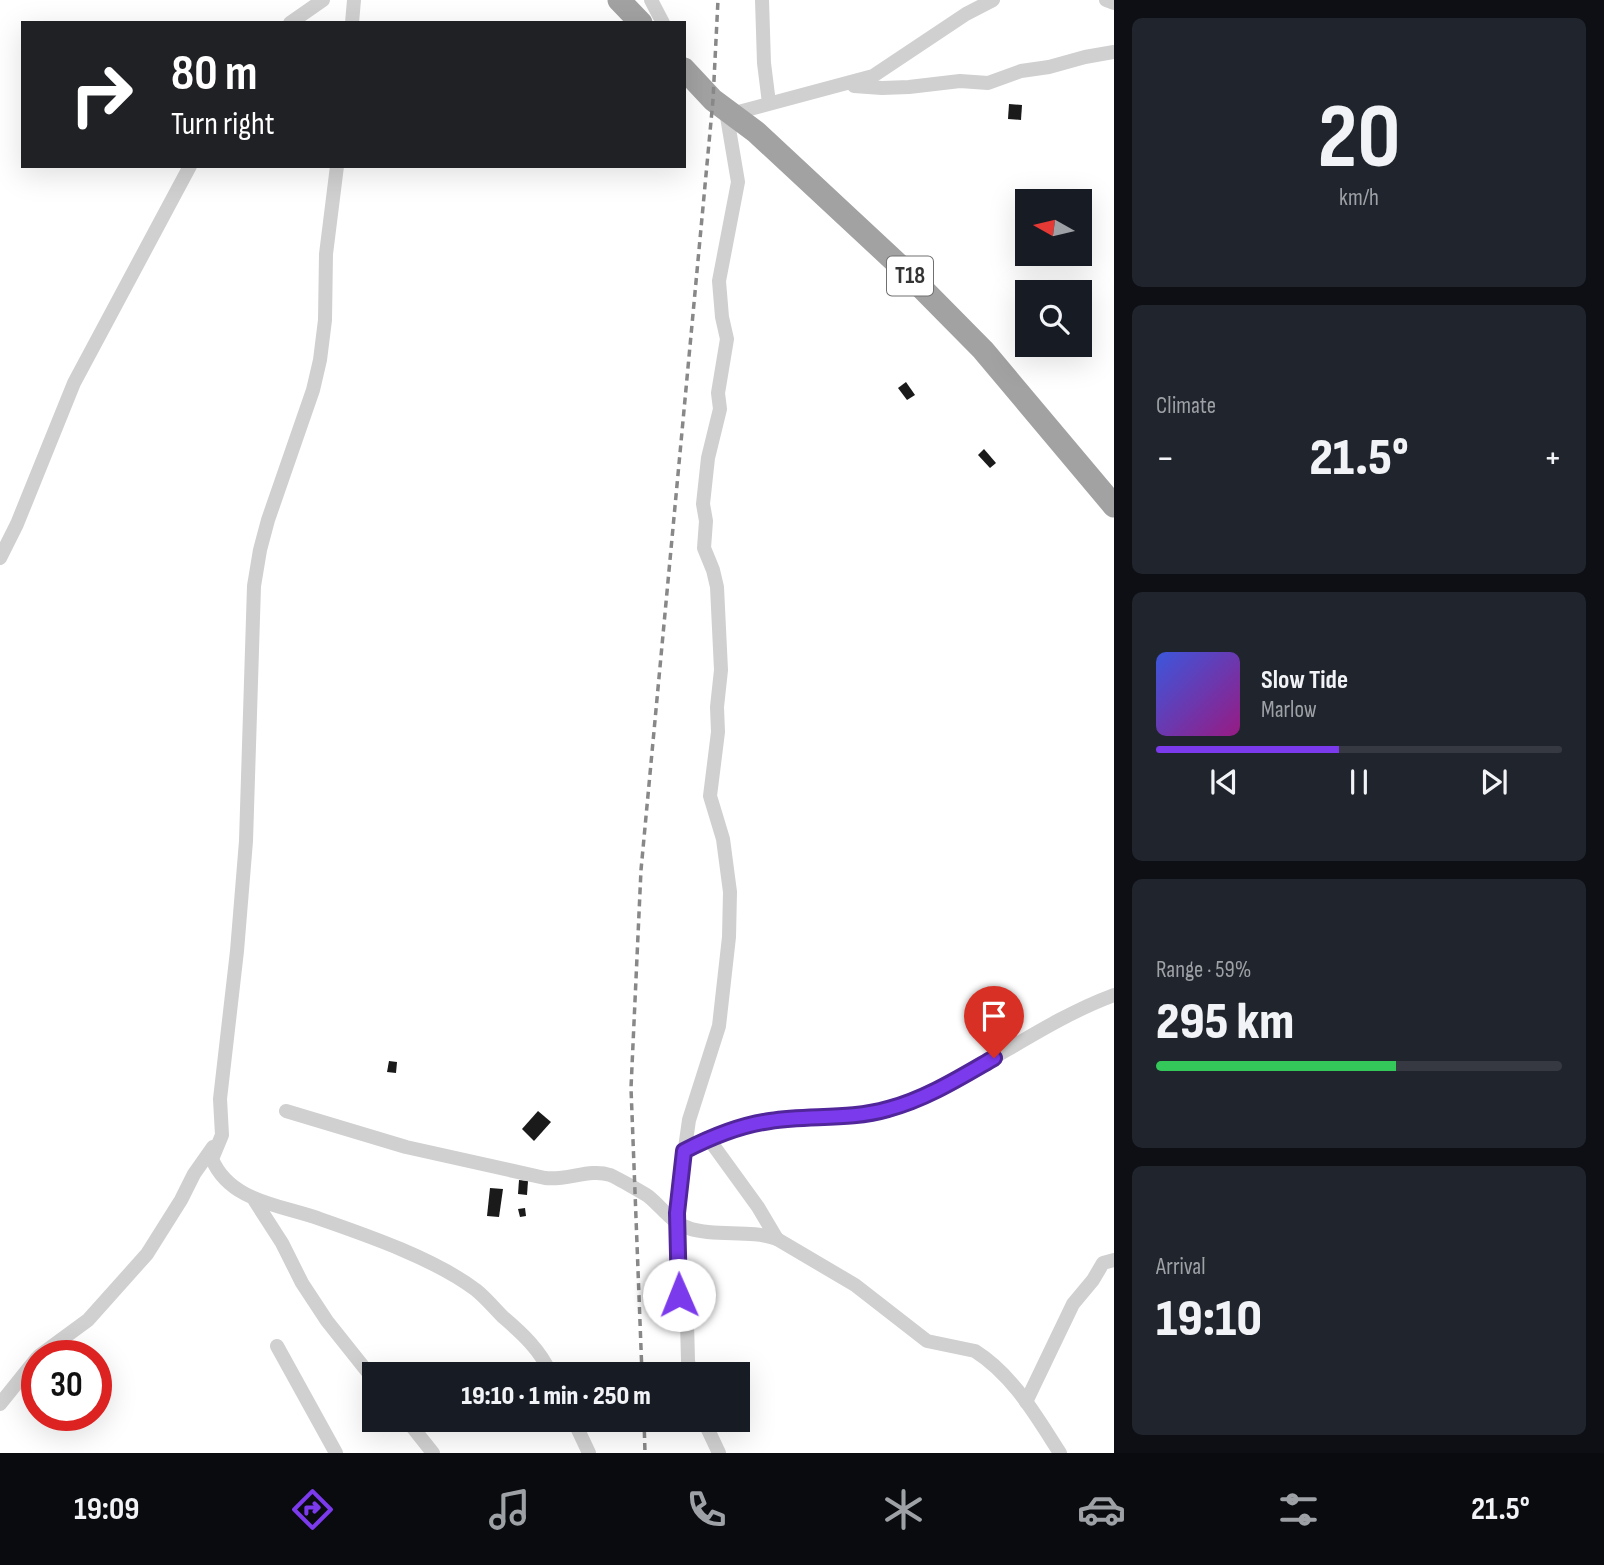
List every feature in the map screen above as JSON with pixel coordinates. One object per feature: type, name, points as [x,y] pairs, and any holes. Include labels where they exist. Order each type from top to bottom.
[{"type":"highway","points":[[619,0],[639,21]]},
{"type":"highway","name":"T18","points":[[686,69],[729,112],[756,132],[900,266],[983,350],[1114,506]]},
{"type":"street","points":[[293,21],[323,0]]},
{"type":"street","points":[[352,21],[354,0]]},
{"type":"street","points":[[651,0],[662,21]]},
{"type":"street","points":[[762,0],[764,63],[769,103]]},
{"type":"street","points":[[688,1362],[687,1322],[679,1295],[678,1224],[684,1151],[697,1091],[719,1026],[729,937],[728,869],[723,839],[710,796],[719,732],[717,707],[721,670],[717,587],[704,548],[706,521],[703,504],[708,458],[720,409],[718,393],[727,340],[719,281],[738,182],[729,112],[844,85],[882,72],[966,14],[993,0]]},
{"type":"street","points":[[1106,0],[1114,4]]},
{"type":"street","points":[[844,85],[882,88],[960,81],[988,83],[1021,71],[1114,52]]},
{"type":"street","points":[[0,558],[17,524],[74,383],[189,168]]},
{"type":"street","points":[[337,168],[326,254],[325,320],[320,360],[313,390],[268,520],[254,586],[246,841],[220,1099],[222,1135],[212,1159],[216,1170],[255,1200],[282,1243],[302,1283],[327,1321],[362,1365]]},
{"type":"street","points":[[684,1151],[708,1138],[771,1120],[874,1112],[912,1101],[957,1079],[1084,1006],[1114,995]]},
{"type":"street","points":[[286,1111],[406,1147],[554,1180],[593,1173],[608,1174],[649,1196],[678,1224],[699,1230],[777,1239],[855,1285],[927,1341],[976,1352],[1012,1382],[1060,1453]]},
{"type":"street","points":[[61,1340],[88,1320],[147,1254],[166,1226],[194,1174],[222,1135]]},
{"type":"street","points":[[708,1138],[758,1207],[777,1239]]},
{"type":"street","points":[[255,1200],[322,1220],[444,1270],[477,1291],[528,1339],[545,1362]]},
{"type":"street","points":[[1026,1402],[1076,1300],[1104,1263],[1114,1260]]},
{"type":"street","points":[[276,1346],[336,1453]]},
{"type":"street","points":[[0,1404],[21,1378]]},
{"type":"street","points":[[416,1432],[433,1453]]},
{"type":"street","points":[[579,1432],[589,1453]]},
{"type":"street","points":[[709,1432],[717,1451]]},
{"type":"building","points":[[1009,104],[1022,105],[1021,120],[1008,119]]},
{"type":"building","points":[[906,382],[915,395],[907,400],[898,388]]},
{"type":"building","points":[[984,449],[996,463],[990,468],[978,455]]},
{"type":"building","points":[[389,1061],[397,1062],[396,1073],[387,1072]]},
{"type":"building","points":[[538,1111],[551,1122],[534,1141],[522,1129]]},
{"type":"building","points":[[519,1180],[528,1181],[527,1195],[518,1194]]},
{"type":"building","points":[[490,1188],[503,1189],[499,1217],[487,1216]]},
{"type":"building","points":[[525,1208],[526,1216],[520,1217],[518,1209]]},
{"type":"railway","points":[[642,1362],[631,1088],[641,870],[713,100],[718,0]]},
{"type":"railway","points":[[644,1432],[645,1453]]},
{"type":"route","points":[[679,1295],[677,1213],[684,1151],[708,1138],[771,1120],[837,1117],[886,1110],[912,1101],[994,1058]]}]
